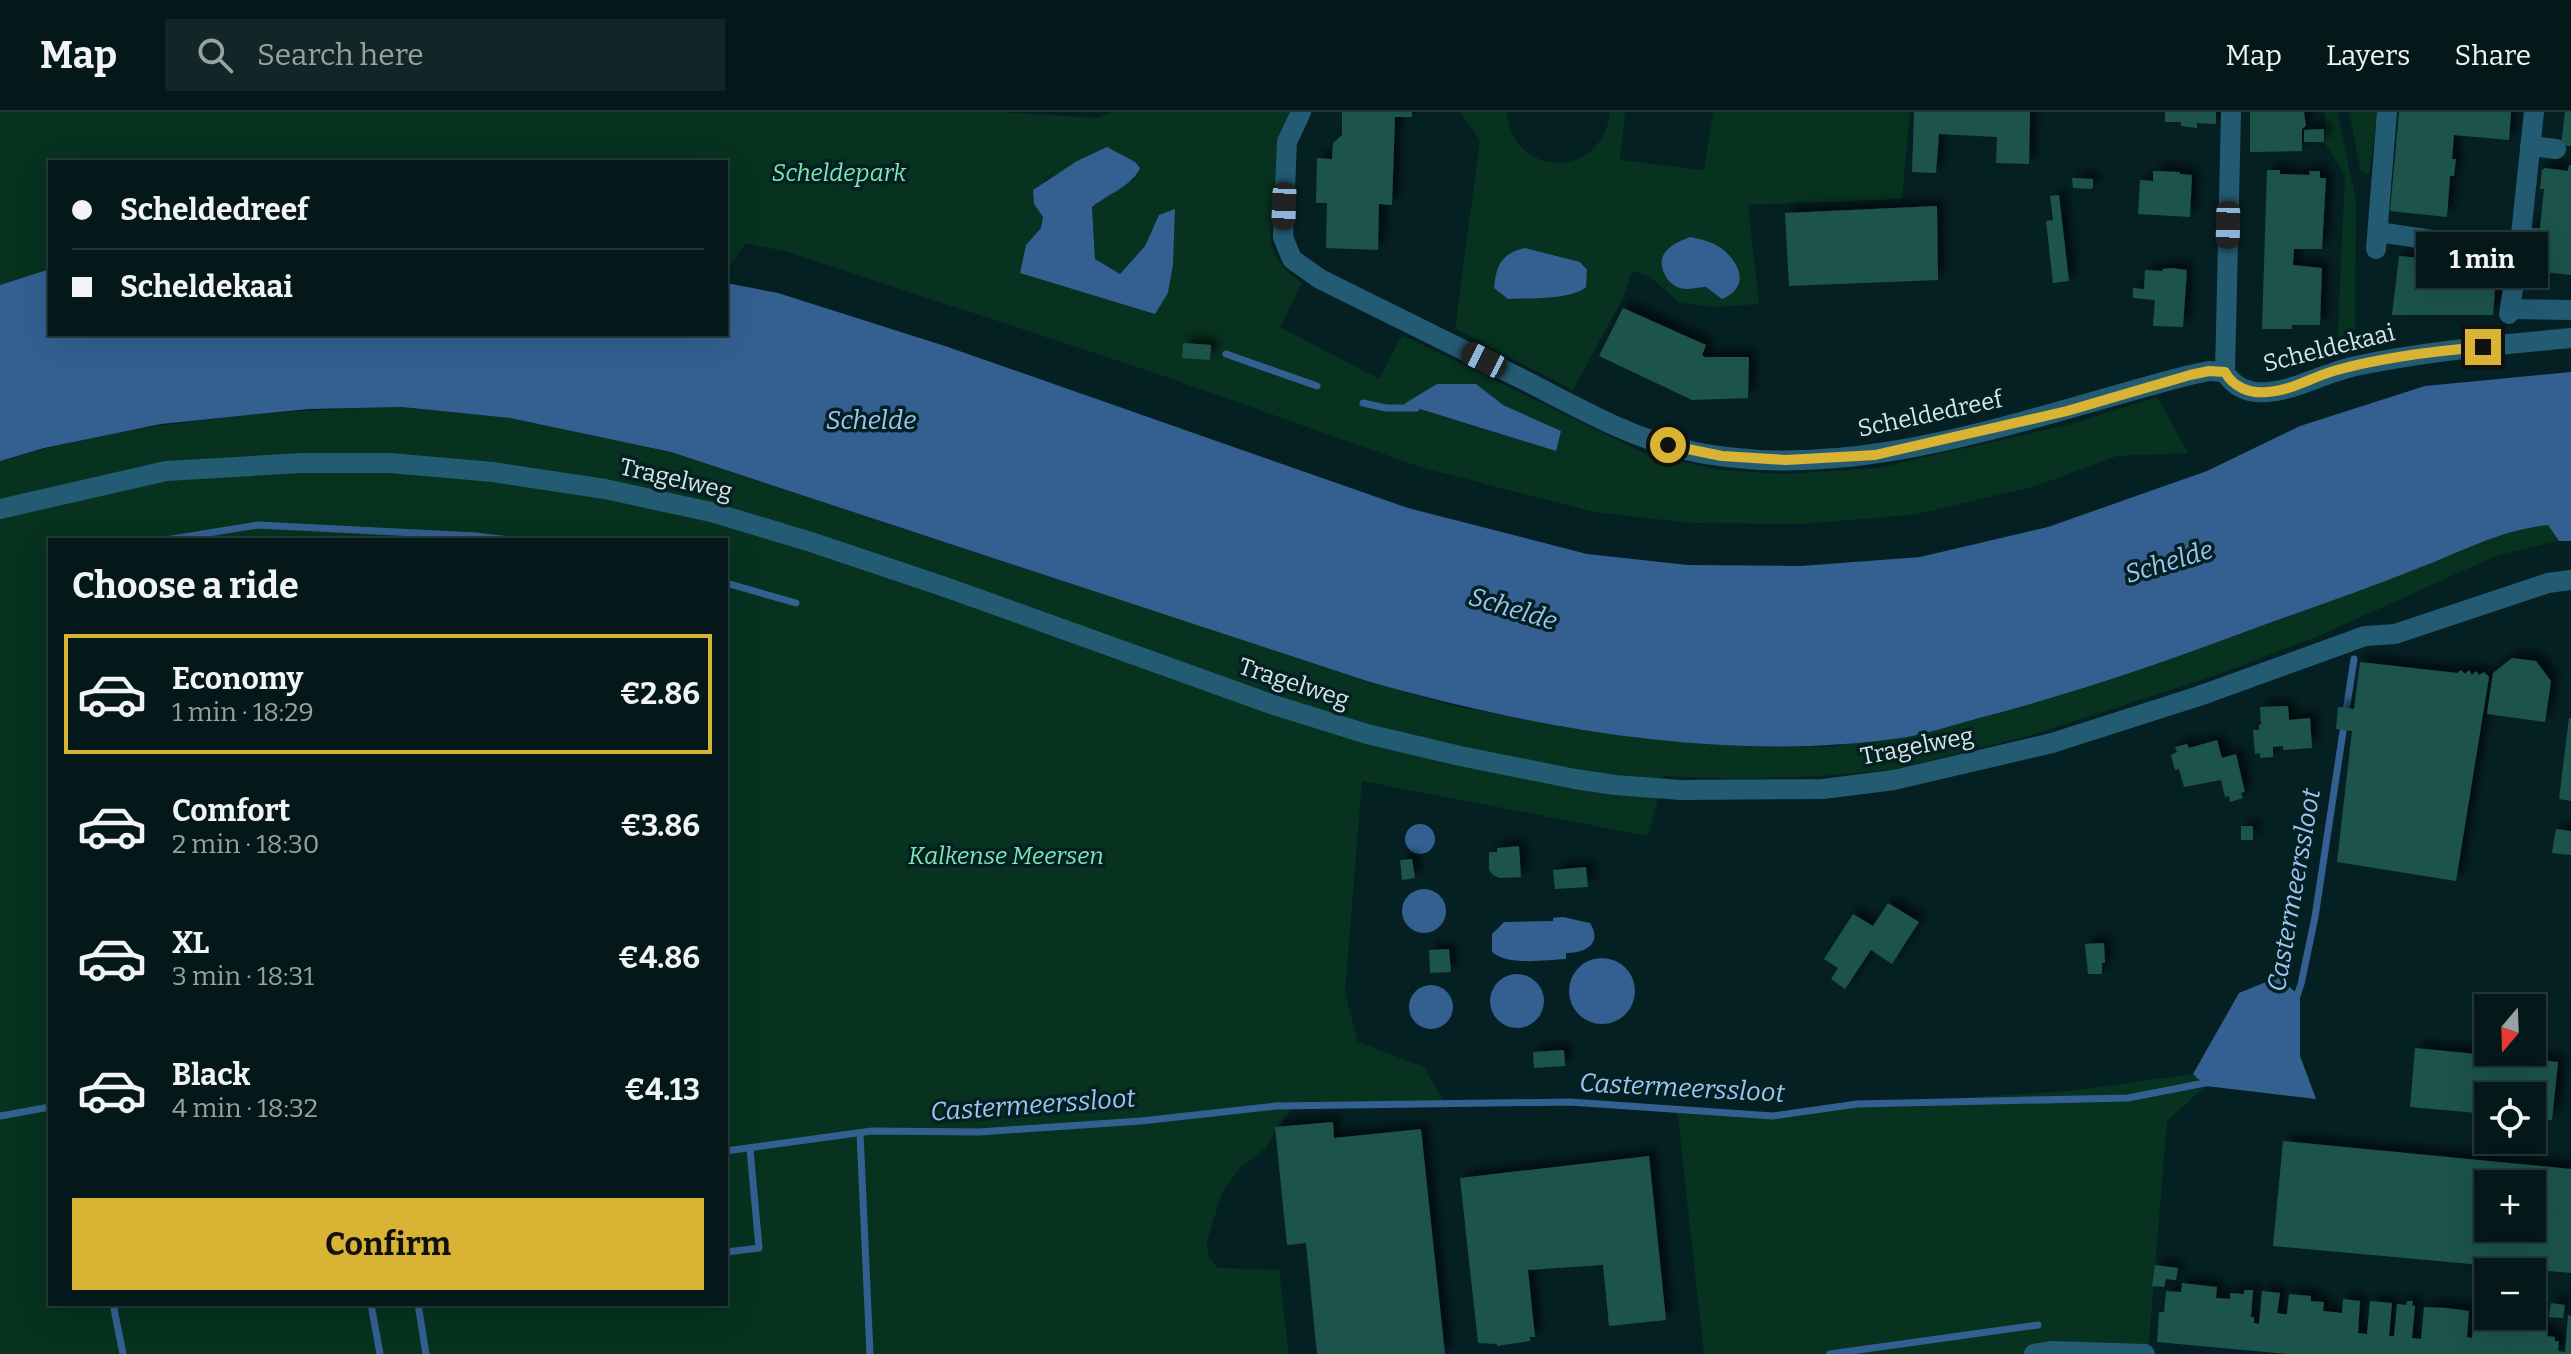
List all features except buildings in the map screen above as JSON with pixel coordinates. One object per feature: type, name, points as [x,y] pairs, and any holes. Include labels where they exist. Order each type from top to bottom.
[{"type":"street","name":"Scheldedreef","points":[[1301,112],[1287,142],[1283,237],[1292,259],[1320,279],[1649,440],[1722,456],[1786,460],[1875,455],[2067,411],[2190,375],[2225,372]]},
{"type":"street","points":[[2225,372],[2231,112]]},
{"type":"street","points":[[2379,238],[2387,112]]},
{"type":"street","points":[[2534,112],[2540,152],[2509,311],[2571,310]]},
{"type":"street","points":[[2379,238],[2390,154]]},
{"type":"street","points":[[2379,238],[2519,253]]},
{"type":"street","name":"Scheldekaai","points":[[2225,372],[2230,381],[2243,389],[2266,393],[2336,370],[2408,355],[2571,338]]},
{"type":"street","name":"Tragelweg","points":[[0,509],[166,471],[301,463],[390,463],[493,472],[605,489],[711,512],[811,542],[1274,705],[1367,734],[1575,779],[1681,790],[1837,787],[1894,780],[2015,752],[2199,696],[2365,636],[2395,634],[2548,583],[2571,580]]},
{"type":"street","points":[[2034,1354],[2053,1351],[2145,1354]]},
{"type":"green space","name":"Scheldepark","points":[[0,112],[1001,112],[1097,118],[1112,112],[1290,112],[1282,129],[1276,230],[1271,226],[1270,236],[1278,259],[1302,283],[1280,327],[1379,379],[1402,335],[1644,453],[1720,470],[1786,474],[1877,468],[2071,424],[2157,397],[2188,453],[2117,456],[2036,486],[1913,515],[1800,524],[1690,523],[1594,512],[1420,467],[1155,373],[788,252],[746,243],[728,267],[728,160],[48,160],[48,270],[0,285]],"holes":[[[1107,148],[1135,179],[1092,207],[1095,259],[1119,274],[1145,246],[1152,229],[1175,210],[1173,265],[1168,293],[1020,273],[1026,245],[1041,228],[1043,216],[1034,204],[1045,180]]]},
{"type":"green space","points":[[1460,112],[1507,112],[1513,134],[1524,150],[1540,159],[1558,163],[1576,160],[1592,150],[1604,134],[1610,112],[1625,112],[1620,160],[1704,170],[1713,112],[1910,112],[1902,199],[1748,205],[1759,304],[1714,307],[1680,303],[1650,277],[1632,271],[1624,296],[1573,390],[1455,329],[1480,140]]},
{"type":"green space","points":[[2325,112],[2337,112],[2356,200],[2355,340],[2337,348],[2345,175],[2325,143]]},
{"type":"green space","points":[[2349,112],[2378,112],[2369,174],[2361,172]]},
{"type":"green space","name":"Kalkense Meersen","points":[[402,407],[510,418],[671,452],[1367,681],[1454,706],[1656,739],[1824,747],[1905,737],[2418,568],[2519,528],[2548,525],[2559,541],[2498,555],[2321,635],[2217,675],[2028,736],[1891,770],[1737,779],[1664,776],[1648,836],[1362,781],[1345,992],[1358,1042],[1424,1067],[1444,1102],[1295,1106],[1276,1129],[1266,1148],[1241,1167],[1222,1192],[1207,1241],[1208,1256],[1218,1268],[1279,1270],[1289,1354],[0,1354],[0,461],[149,428],[300,411]]},
{"type":"green space","points":[[2193,1074],[2206,1086],[2167,1121],[2148,1354],[1704,1354],[1677,1109],[1773,1116],[1857,1104],[2071,1091]]},
{"type":"water","points":[[1107,147],[1140,168],[1126,185],[1092,207],[1095,259],[1120,274],[1145,246],[1159,215],[1175,209],[1173,265],[1168,293],[1155,314],[1020,273],[1026,245],[1041,228],[1043,217],[1034,204],[1033,190],[1077,161]]},
{"type":"water","points":[[1690,237],[1718,246],[1734,261],[1740,275],[1731,294],[1722,299],[1706,287],[1683,289],[1675,286],[1665,275],[1663,255],[1671,246]]},
{"type":"water","points":[[1525,248],[1580,262],[1587,270],[1586,287],[1560,296],[1508,299],[1494,288],[1496,273],[1506,257]]},
{"type":"water","name":"Schelde","points":[[48,270],[48,336],[728,336],[728,283],[778,293],[945,346],[1408,508],[1587,554],[1688,565],[1801,566],[1920,557],[2048,527],[2207,471],[2300,426],[2425,386],[2571,372],[2571,541],[2559,541],[2548,525],[2515,531],[2144,668],[2046,700],[1911,736],[1835,745],[1700,744],[1564,727],[1497,714],[1367,681],[671,452],[510,418],[402,407],[309,409],[161,424],[44,448],[0,461],[0,285]]},
{"type":"water","points":[[1437,384],[1476,384],[1503,405],[1561,431],[1556,451],[1404,404]]},
{"type":"water","points":[[1420,824],[1426,825],[1434,833],[1434,845],[1426,853],[1420,854],[1414,853],[1406,845],[1405,839],[1406,833],[1414,825]]},
{"type":"water","points":[[1424,889],[1439,896],[1446,911],[1439,926],[1424,933],[1409,926],[1402,911],[1409,896]]},
{"type":"water","points":[[1553,918],[1590,923],[1594,937],[1590,946],[1566,953],[1566,959],[1516,961],[1492,952],[1492,934],[1504,922],[1553,921]]},
{"type":"water","points":[[1602,958],[1615,960],[1630,973],[1635,991],[1633,1004],[1620,1019],[1602,1024],[1589,1022],[1574,1009],[1569,991],[1571,978],[1584,963]]},
{"type":"water","points":[[1517,974],[1536,982],[1544,1001],[1536,1020],[1517,1028],[1498,1020],[1490,1001],[1498,982]]},
{"type":"water","points":[[2278,977],[2300,996],[2300,1056],[2316,1099],[2206,1086],[2193,1074],[2239,993]]},
{"type":"water","points":[[1431,985],[1446,992],[1453,1007],[1446,1022],[1431,1029],[1416,1022],[1409,1007],[1416,992]]},
{"type":"waterway","points":[[1226,354],[1317,386]]},
{"type":"waterway","points":[[1363,403],[1386,408],[1416,408]]},
{"type":"waterway","points":[[178,538],[258,525],[493,538]]},
{"type":"waterway","points":[[728,584],[796,603]]},
{"type":"waterway","name":"Castermeerssloot","points":[[2296,999],[2315,917],[2354,659]]},
{"type":"waterway","name":"Castermeerssloot","points":[[728,1151],[872,1131],[979,1132],[1141,1121],[1276,1106],[1570,1102],[1773,1116],[1857,1104],[2128,1098],[2210,1082]]},
{"type":"waterway","name":"Castermeerssloot","points":[[0,1116],[48,1107]]},
{"type":"waterway","points":[[860,1133],[870,1354]]},
{"type":"waterway","points":[[728,1252],[759,1248],[750,1149]]},
{"type":"waterway","points":[[113,1306],[123,1354]]},
{"type":"waterway","points":[[371,1306],[380,1354]]},
{"type":"waterway","points":[[418,1306],[426,1354]]},
{"type":"waterway","points":[[1830,1354],[2038,1325]]},
{"type":"route","points":[[1668,445],[1722,456],[1786,460],[1875,455],[2067,411],[2209,371],[2225,372],[2230,381],[2243,389],[2266,393],[2336,370],[2408,355],[2483,347]]}]
